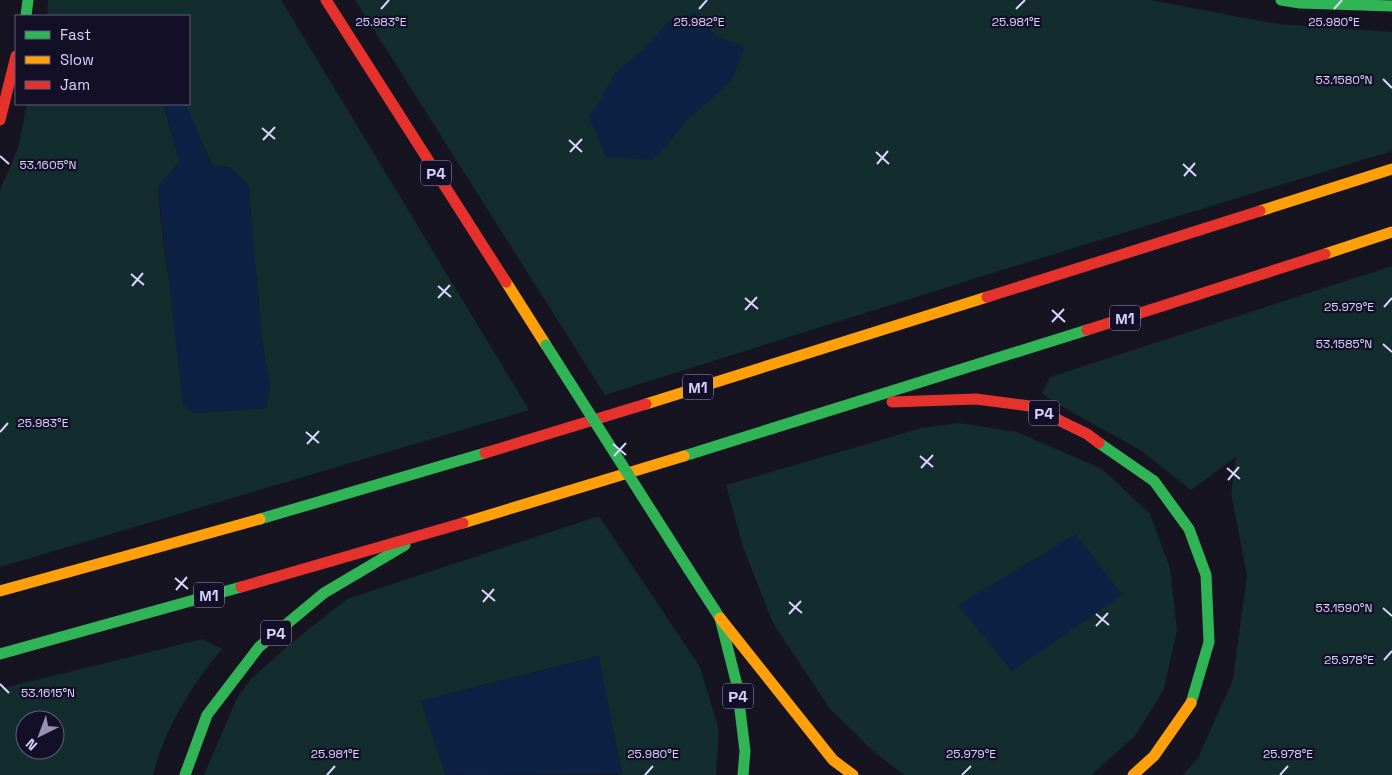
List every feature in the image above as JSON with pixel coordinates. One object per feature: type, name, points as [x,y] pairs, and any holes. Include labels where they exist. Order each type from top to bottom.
[{"type":"main road","points":[[26,15],[28,0]]},
{"type":"main road","name":"Р4","points":[[326,0],[720,618],[833,760],[853,775]]},
{"type":"main road","points":[[1281,0],[1300,3],[1392,6]]},
{"type":"main road","points":[[0,120],[15,60]]},
{"type":"main road","name":"М1","points":[[0,591],[412,474],[840,343],[1392,169]]},
{"type":"main road","name":"М1","points":[[0,654],[418,537],[857,404],[1392,232]]},
{"type":"main road","name":"Р4","points":[[857,404],[976,399],[1030,406],[1087,434],[1154,481],[1189,530],[1206,575],[1210,642],[1190,707],[1154,756],[1133,775]]},
{"type":"main road","name":"Р4","points":[[185,775],[207,715],[259,647],[324,593],[418,537]]},
{"type":"main road","name":"Р4","points":[[720,618],[737,685],[745,751],[742,775]]},
{"type":"green space","points":[[48,0],[281,0],[529,410],[0,567],[0,190],[18,148],[27,105],[163,105],[180,162],[158,187],[172,301],[194,413],[266,408],[270,386],[262,341],[248,185],[230,168],[212,165],[185,105],[190,105],[190,15],[47,15]]},
{"type":"green space","points":[[355,0],[1150,0],[1278,24],[1392,32],[1392,151],[1002,270],[605,395]]},
{"type":"green space","points":[[1392,266],[1392,775],[1183,775],[1198,758],[1233,679],[1247,575],[1231,494],[1236,457],[1191,490],[1140,450],[1052,401],[1042,393],[1050,377]]},
{"type":"green space","points":[[959,423],[1017,432],[1102,469],[1150,514],[1170,568],[1177,630],[1164,689],[1135,736],[1091,775],[904,775],[873,751],[830,709],[773,623],[743,547],[726,485],[922,428]]},
{"type":"green space","points":[[599,516],[700,667],[719,730],[716,775],[618,775],[622,773],[598,656],[421,701],[446,775],[204,775],[237,698],[251,679],[290,644],[347,599]]},
{"type":"green space","points":[[202,639],[222,649],[210,663],[180,708],[158,757],[153,775],[0,775],[0,689]]},
{"type":"water","points":[[695,13],[716,36],[745,47],[731,81],[682,125],[669,144],[653,160],[606,157],[588,115],[595,109],[615,73],[642,50],[670,20]]},
{"type":"water","points":[[163,105],[185,105],[212,165],[230,168],[248,185],[262,341],[270,386],[267,408],[194,413],[183,405],[158,187],[180,162]]},
{"type":"water","points":[[1076,534],[1122,595],[1012,671],[958,605]]},
{"type":"water","points":[[599,656],[622,774],[446,775],[421,701]]},
{"type":"traffic: fast","points":[[26,15],[28,0]]},
{"type":"traffic: fast","points":[[1281,0],[1300,3],[1392,6]]},
{"type":"traffic: fast","points":[[684,456],[1087,330]]},
{"type":"traffic: fast","points":[[546,345],[689,570]]},
{"type":"traffic: fast","points":[[1099,443],[1154,481],[1189,529],[1206,575],[1209,642],[1191,703]]},
{"type":"traffic: fast","points":[[260,519],[485,453]]},
{"type":"traffic: fast","points":[[185,775],[207,715],[259,647],[324,593],[405,545]]},
{"type":"traffic: fast","points":[[689,570],[720,618],[737,685],[745,751],[743,775]]},
{"type":"traffic: fast","points":[[0,654],[241,587]]},
{"type":"traffic: slow","points":[[1260,211],[1392,169]]},
{"type":"traffic: slow","points":[[1325,254],[1392,232]]},
{"type":"traffic: slow","points":[[506,282],[546,345]]},
{"type":"traffic: slow","points":[[646,404],[987,297]]},
{"type":"traffic: slow","points":[[463,523],[684,456]]},
{"type":"traffic: slow","points":[[0,591],[260,519]]},
{"type":"traffic: slow","points":[[720,618],[833,760],[853,775]]},
{"type":"traffic: slow","points":[[1133,775],[1154,756],[1191,703]]},
{"type":"traffic: jam","points":[[326,0],[506,282]]},
{"type":"traffic: jam","points":[[0,120],[15,60]]},
{"type":"traffic: jam","points":[[987,297],[1260,211]]},
{"type":"traffic: jam","points":[[1087,330],[1325,254]]},
{"type":"traffic: jam","points":[[892,402],[976,399],[1030,406],[1087,434],[1099,443]]},
{"type":"traffic: jam","points":[[485,453],[646,404]]},
{"type":"traffic: jam","points":[[241,587],[463,523]]}]
